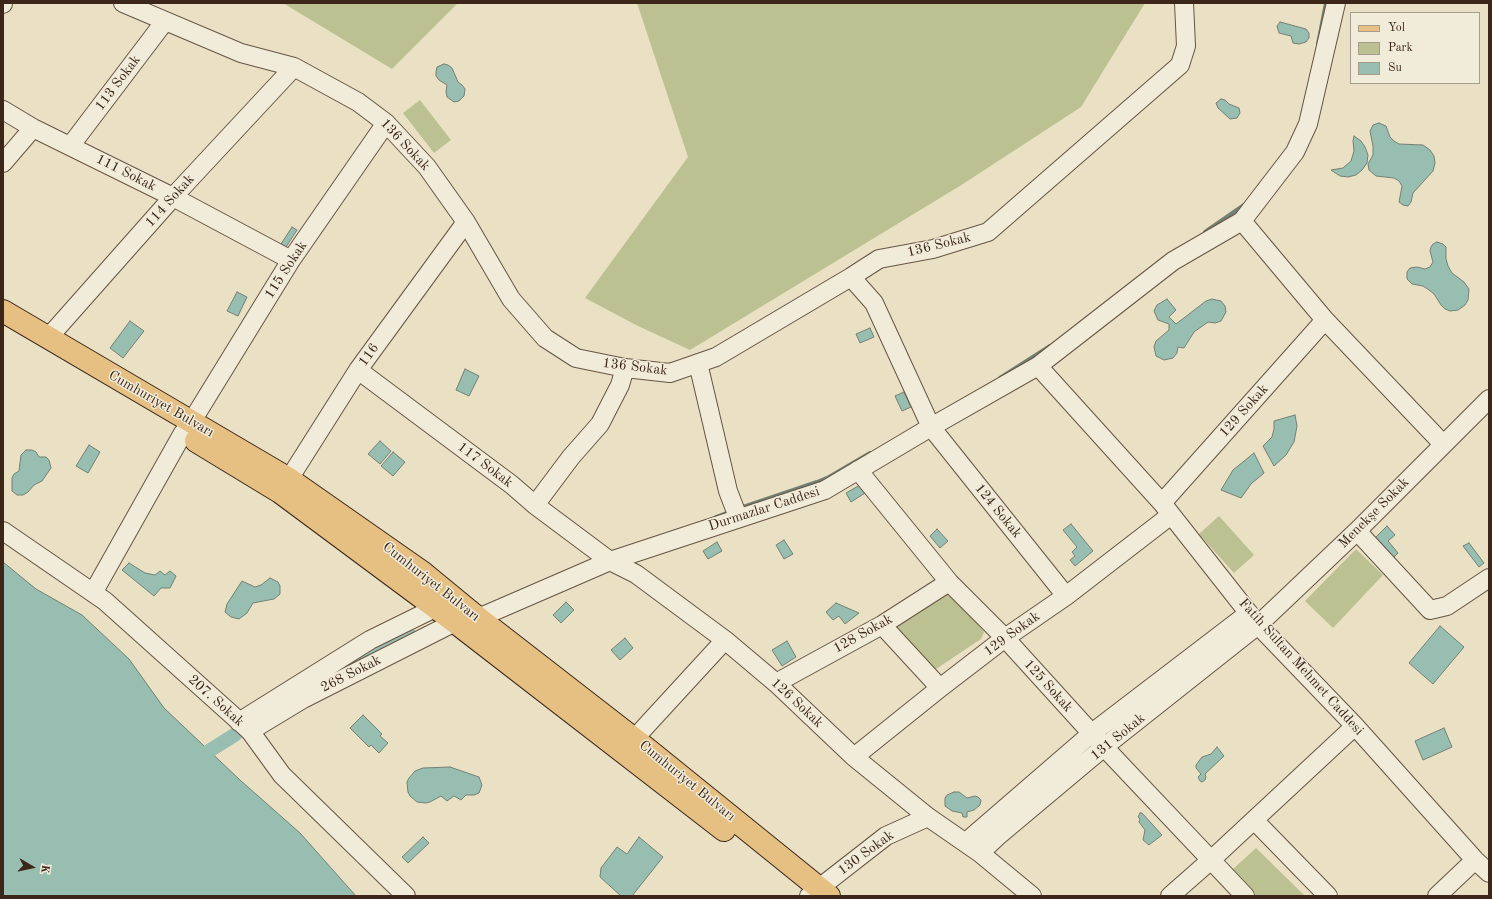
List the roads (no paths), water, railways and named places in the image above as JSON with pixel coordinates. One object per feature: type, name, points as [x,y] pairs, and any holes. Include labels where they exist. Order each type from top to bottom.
[{"type":"main road","name":"Cumhuriyet Bulvarı","points":[[3,311],[422,572],[464,618],[640,750],[817,894]]},
{"type":"main road","name":"Cumhuriyet Bulvarı","points":[[3,326],[187,427]]},
{"type":"main road","name":"Cumhuriyet Bulvarı","points":[[284,486],[435,608],[464,618]]},
{"type":"street","name":"136 Sokak","points":[[123,3],[241,53],[294,67],[358,102],[386,123],[427,168],[466,222],[511,299],[545,338],[576,358],[625,368],[670,373],[716,358],[852,277],[879,259],[933,248],[988,232],[1180,65],[1186,46],[1184,3]]},
{"type":"street","points":[[1336,3],[1308,124],[1295,152],[1242,221],[1326,320],[1443,444]]},
{"type":"street","name":"113 Sokak","points":[[71,146],[166,21]]},
{"type":"street","name":"114 Sokak","points":[[48,338],[173,197],[294,67]]},
{"type":"street","name":"111 Sokak","points":[[3,110],[33,128],[173,197],[290,260]]},
{"type":"street","name":"115 Sokak","points":[[93,593],[187,427],[290,260],[386,123]]},
{"type":"street","points":[[3,163],[33,128]]},
{"type":"street","name":"Durmazlar Caddesi","points":[[464,618],[483,616],[610,561],[738,517],[825,490],[1038,366],[1172,261],[1242,221]]},
{"type":"street","name":"116","points":[[284,486],[358,370],[466,222]]},
{"type":"street","name":"124 Sokak","points":[[852,277],[874,303],[931,427],[1066,596]]},
{"type":"street","name":"129 Sokak","points":[[854,757],[1005,638],[1066,596],[1167,509],[1326,320]]},
{"type":"street","points":[[698,363],[728,490],[738,517]]},
{"type":"street","name":"Fatih Sultan Mehmet Caddesi","points":[[1038,366],[1167,509],[1254,619],[1355,726],[1475,860],[1489,873]]},
{"type":"street","points":[[535,505],[570,457],[600,424],[620,385],[625,368]]},
{"type":"street","name":"117 Sokak","points":[[358,370],[512,485],[535,505],[610,561]]},
{"type":"street","name":"Menekşe Sokak","points":[[1254,619],[1357,531],[1489,399]]},
{"type":"street","name":"125 Sokak","points":[[858,470],[949,582],[1005,638],[1104,747],[1212,860],[1244,896]]},
{"type":"street","points":[[1357,531],[1430,610],[1447,606],[1489,578]]},
{"type":"street","name":"207. Sokak","points":[[3,532],[105,601],[245,726],[282,774],[406,896]]},
{"type":"street","name":"126 Sokak","points":[[610,561],[636,574],[725,640],[776,682],[854,757],[928,817],[973,847],[1032,896]]},
{"type":"street","name":"128 Sokak","points":[[776,682],[882,625],[949,582]]},
{"type":"street","points":[[245,726],[370,640],[435,608]]},
{"type":"street","name":"268 Sokak","points":[[245,726],[303,699],[464,618]]},
{"type":"street","points":[[973,847],[1092,733],[1254,619]]},
{"type":"street","name":"131 Sokak","points":[[973,847],[998,835],[1254,619]]},
{"type":"street","points":[[882,625],[940,688]]},
{"type":"street","points":[[640,750],[725,640]]},
{"type":"street","points":[[1170,896],[1212,860],[1355,726]]},
{"type":"street","name":"130 Sokak","points":[[817,894],[841,870],[886,836],[928,817]]},
{"type":"street","points":[[1254,820],[1328,896]]},
{"type":"street","points":[[1437,896],[1475,860]]},
{"type":"water","points":[[1280,22],[1306,29],[1309,33],[1309,38],[1306,42],[1299,44],[1293,43],[1291,36],[1279,33],[1277,26]]},
{"type":"water","points":[[444,64],[452,68],[458,82],[465,89],[464,96],[459,101],[454,102],[447,97],[447,85],[436,76],[437,67]]},
{"type":"water","points":[[1221,99],[1239,108],[1240,113],[1237,118],[1230,119],[1218,108],[1216,103]]},
{"type":"water","points":[[1379,123],[1386,126],[1390,137],[1399,144],[1423,145],[1430,150],[1434,156],[1435,163],[1433,171],[1413,193],[1411,202],[1408,206],[1399,202],[1402,186],[1399,181],[1394,178],[1376,176],[1369,170],[1368,164],[1373,155],[1370,131],[1373,125]]},
{"type":"water","points":[[1354,136],[1361,141],[1365,147],[1368,155],[1367,163],[1356,175],[1348,177],[1340,176],[1331,170],[1343,168],[1351,161],[1354,151]]},
{"type":"water","points":[[292,227],[297,230],[286,247],[281,244]]},
{"type":"water","points":[[1437,242],[1446,247],[1446,259],[1452,273],[1464,282],[1469,289],[1468,300],[1465,305],[1458,310],[1450,311],[1445,309],[1434,294],[1429,290],[1423,286],[1412,284],[1407,279],[1407,272],[1410,268],[1417,267],[1425,269],[1430,267],[1433,262],[1430,251],[1431,247]]},
{"type":"water","points":[[237,292],[247,297],[238,316],[227,311]]},
{"type":"water","points":[[1167,299],[1176,310],[1169,317],[1176,324],[1206,301],[1212,299],[1221,301],[1225,306],[1226,312],[1221,321],[1215,323],[1208,322],[1194,332],[1184,348],[1178,347],[1177,353],[1173,358],[1164,360],[1156,356],[1154,347],[1156,341],[1169,330],[1169,324],[1158,320],[1154,311],[1157,305]]},
{"type":"water","points":[[130,321],[144,331],[123,358],[110,348]]},
{"type":"water","points":[[870,328],[874,337],[860,343],[856,334]]},
{"type":"water","points":[[465,369],[479,376],[469,396],[456,390]]},
{"type":"water","points":[[904,392],[911,407],[902,411],[895,396]]},
{"type":"water","points":[[1295,415],[1297,426],[1294,442],[1286,455],[1274,466],[1263,446],[1272,437],[1274,421]]},
{"type":"water","points":[[380,441],[391,451],[380,464],[368,454]]},
{"type":"water","points":[[89,445],[100,452],[88,473],[76,466]]},
{"type":"water","points":[[26,450],[36,452],[39,457],[46,457],[49,460],[51,468],[42,481],[34,485],[23,495],[17,495],[12,491],[12,478],[14,474],[19,471],[21,455]]},
{"type":"water","points":[[393,452],[405,462],[393,476],[381,466]]},
{"type":"water","points":[[1254,453],[1264,473],[1251,484],[1241,498],[1221,490],[1233,470]]},
{"type":"water","points":[[860,485],[865,493],[851,502],[846,493]]},
{"type":"water","points":[[1071,524],[1093,551],[1075,566],[1070,560],[1075,556],[1072,552],[1077,547],[1063,530]]},
{"type":"water","points":[[1387,526],[1395,535],[1388,541],[1398,553],[1392,559],[1374,539]]},
{"type":"water","points":[[937,529],[948,541],[940,548],[930,536]]},
{"type":"water","points":[[784,540],[793,554],[784,559],[776,545]]},
{"type":"water","points":[[717,542],[722,551],[708,559],[703,551]]},
{"type":"water","points":[[1469,543],[1484,563],[1479,567],[1463,546]]},
{"type":"water","points":[[3,562],[36,589],[82,615],[129,659],[164,708],[240,780],[300,833],[356,896],[3,896]]},
{"type":"water","points":[[129,563],[145,573],[155,575],[160,571],[165,575],[170,571],[176,576],[170,588],[161,588],[154,596],[122,570]]},
{"type":"water","points":[[270,578],[278,582],[280,586],[280,594],[274,599],[253,603],[247,613],[239,619],[231,617],[225,612],[227,604],[242,581],[255,587],[261,585]]},
{"type":"water","points":[[566,602],[574,610],[561,623],[553,615]]},
{"type":"water","points":[[836,603],[859,613],[845,624],[839,616],[833,620],[826,612]]},
{"type":"water","points":[[1440,626],[1464,647],[1433,684],[1409,663]]},
{"type":"water","points":[[625,638],[633,648],[620,660],[611,650]]},
{"type":"water","points":[[787,641],[796,657],[782,666],[772,650]]},
{"type":"water","points":[[363,715],[382,734],[380,736],[388,743],[379,753],[371,745],[369,747],[350,728]]},
{"type":"water","points":[[1444,728],[1452,747],[1423,760],[1415,741]]},
{"type":"water","points":[[1217,747],[1224,756],[1205,774],[1205,780],[1202,782],[1198,777],[1201,774],[1196,768],[1196,765],[1202,757],[1211,754]]},
{"type":"water","points":[[450,767],[479,777],[482,785],[479,793],[474,795],[466,795],[461,800],[454,796],[447,801],[441,796],[426,803],[417,802],[410,796],[407,782],[415,771],[423,768]]},
{"type":"water","points":[[954,792],[959,792],[967,798],[975,796],[978,797],[981,800],[980,805],[974,810],[967,812],[967,817],[963,817],[962,813],[952,811],[945,806],[945,798],[947,795]]},
{"type":"water","points":[[1140,813],[1142,813],[1162,835],[1149,845],[1143,840],[1145,830],[1139,822],[1140,819],[1138,817]]},
{"type":"water","points":[[423,837],[429,843],[408,863],[402,857]]},
{"type":"water","points":[[639,837],[663,857],[632,896],[621,896],[600,877],[601,868],[617,847],[627,854]]},
{"type":"waterway","points":[[1318,44],[1326,3]]},
{"type":"waterway","points":[[1205,232],[1244,205]]},
{"type":"waterway","points":[[1000,378],[1050,346]]},
{"type":"waterway","points":[[740,508],[829,477],[870,453]]},
{"type":"waterway","points":[[716,517],[732,511]]},
{"type":"waterway","points":[[333,671],[410,635]]},
{"type":"waterway","points":[[209,751],[236,734]]}]
